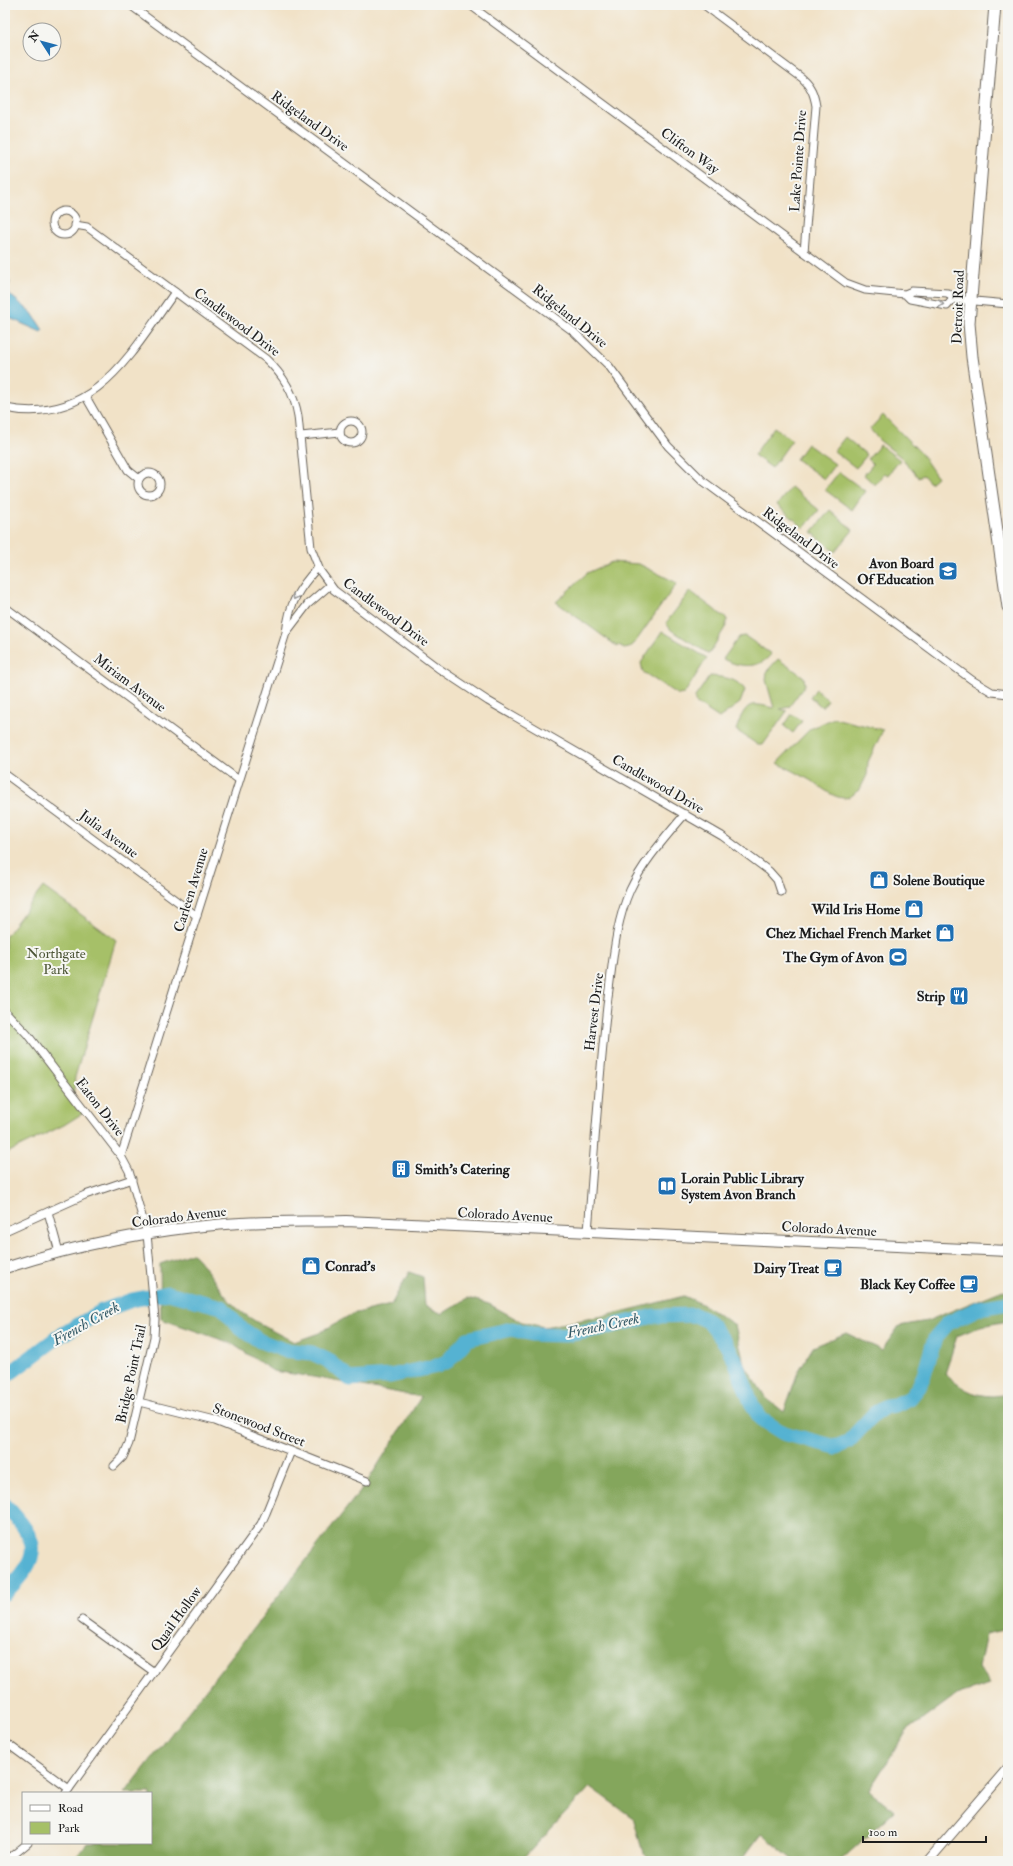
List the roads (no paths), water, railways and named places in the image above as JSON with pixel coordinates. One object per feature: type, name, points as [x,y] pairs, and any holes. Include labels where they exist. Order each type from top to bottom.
[{"type":"main road","name":"Detroit Road","points":[[995,5],[970,323],[972,357],[1008,607]]},
{"type":"main road","name":"Colorado Avenue","points":[[5,1268],[59,1252],[147,1234],[224,1224],[320,1221],[1008,1251]]},
{"type":"street","name":"Ridgeland Drive","points":[[130,5],[574,332],[609,366],[668,446],[703,480],[972,680],[992,692],[1008,694]]},
{"type":"street","name":"Clifton Way","points":[[470,5],[846,283],[865,290],[905,294],[912,290],[948,293],[953,299],[1008,304]]},
{"type":"street","name":"Lake Pointe Drive","points":[[704,5],[802,78],[814,96],[816,106],[804,252]]},
{"type":"street","name":"Candlewood Drive","points":[[76,225],[87,227],[266,359],[286,381],[297,408],[301,436],[309,540],[318,567],[330,585],[339,594],[438,668],[488,702],[718,833],[762,865],[777,880],[781,892]]},
{"type":"street","points":[[5,408],[26,411],[49,410],[86,397],[102,386],[119,369],[175,292]]},
{"type":"street","name":"Clifton Way","points":[[905,294],[910,299],[947,306],[953,299]]},
{"type":"street","points":[[86,397],[128,470],[139,479]]},
{"type":"street","points":[[301,436],[340,432]]},
{"type":"street","name":"Carleen Avenue","points":[[121,1156],[286,633],[288,613],[302,585],[318,567]]},
{"type":"street","name":"Carleen Avenue","points":[[286,633],[308,604],[330,585]]},
{"type":"street","name":"Miriam Avenue","points":[[5,607],[239,780]]},
{"type":"street","name":"Julia Avenue","points":[[5,774],[197,916]]},
{"type":"street","name":"Harvest Drive","points":[[588,1232],[603,1043],[620,920],[628,895],[638,875],[647,861],[684,814]]},
{"type":"street","name":"Eaton Drive","points":[[5,1011],[27,1034],[121,1156],[132,1179],[147,1234]]},
{"type":"street","points":[[5,1231],[98,1190],[132,1179]]},
{"type":"street","points":[[48,1212],[59,1252]]},
{"type":"street","name":"Bridge Point Trail","points":[[114,1466],[123,1457],[127,1448],[155,1332],[155,1307],[147,1234]]},
{"type":"street","name":"Stonewood Street","points":[[139,1402],[210,1419],[367,1482]]},
{"type":"street","name":"Quail Hollow","points":[[67,1791],[264,1519],[291,1451]]},
{"type":"street","points":[[82,1620],[154,1672]]},
{"type":"street","points":[[5,1742],[67,1791]]},
{"type":"street","points":[[928,1861],[1008,1768]]},
{"type":"street","points":[[5,1860],[27,1844]]},
{"type":"water","points":[[7,280],[10,282],[8,287],[9,294],[32,313],[43,330],[41,332],[5,316],[5,281]]},
{"type":"waterway","name":"French Creek","points":[[5,1377],[58,1337],[102,1311],[132,1300],[168,1293],[222,1307],[239,1327],[260,1341],[284,1350],[312,1353],[327,1360],[350,1379],[390,1376],[437,1366],[448,1361],[467,1339],[512,1329],[532,1334],[565,1335],[599,1329],[654,1316],[695,1315],[708,1321],[726,1344],[735,1360],[752,1405],[761,1419],[783,1433],[836,1447],[848,1442],[874,1414],[886,1406],[895,1405],[910,1398],[918,1388],[924,1375],[935,1338],[948,1323],[979,1308],[1008,1303]]},
{"type":"waterway","name":"French Creek","points":[[5,1505],[17,1518],[25,1530],[31,1540],[32,1549],[31,1559],[26,1569],[5,1593]]},
{"type":"place","name":"Avon Board Of Education","points":[[948,571]]},
{"type":"place","name":"Solene Boutique","points":[[879,880]]},
{"type":"place","name":"Wild Iris Home","points":[[914,909]]},
{"type":"place","name":"Chez Michael French Market","points":[[945,933]]},
{"type":"place","name":"The Gym of Avon","points":[[898,957]]},
{"type":"place","name":"Strip","points":[[959,996]]},
{"type":"place","name":"Smith's Catering","points":[[401,1169]]},
{"type":"place","name":"Lorain Public Library System Avon Branch","points":[[667,1186]]},
{"type":"place","name":"Conrad's","points":[[311,1266]]},
{"type":"place","name":"Dairy Treat","points":[[833,1268]]},
{"type":"place","name":"Black Key Coffee","points":[[969,1284]]},
{"type":"park label","name":"Northgate Park","points":[[56,962]]}]
